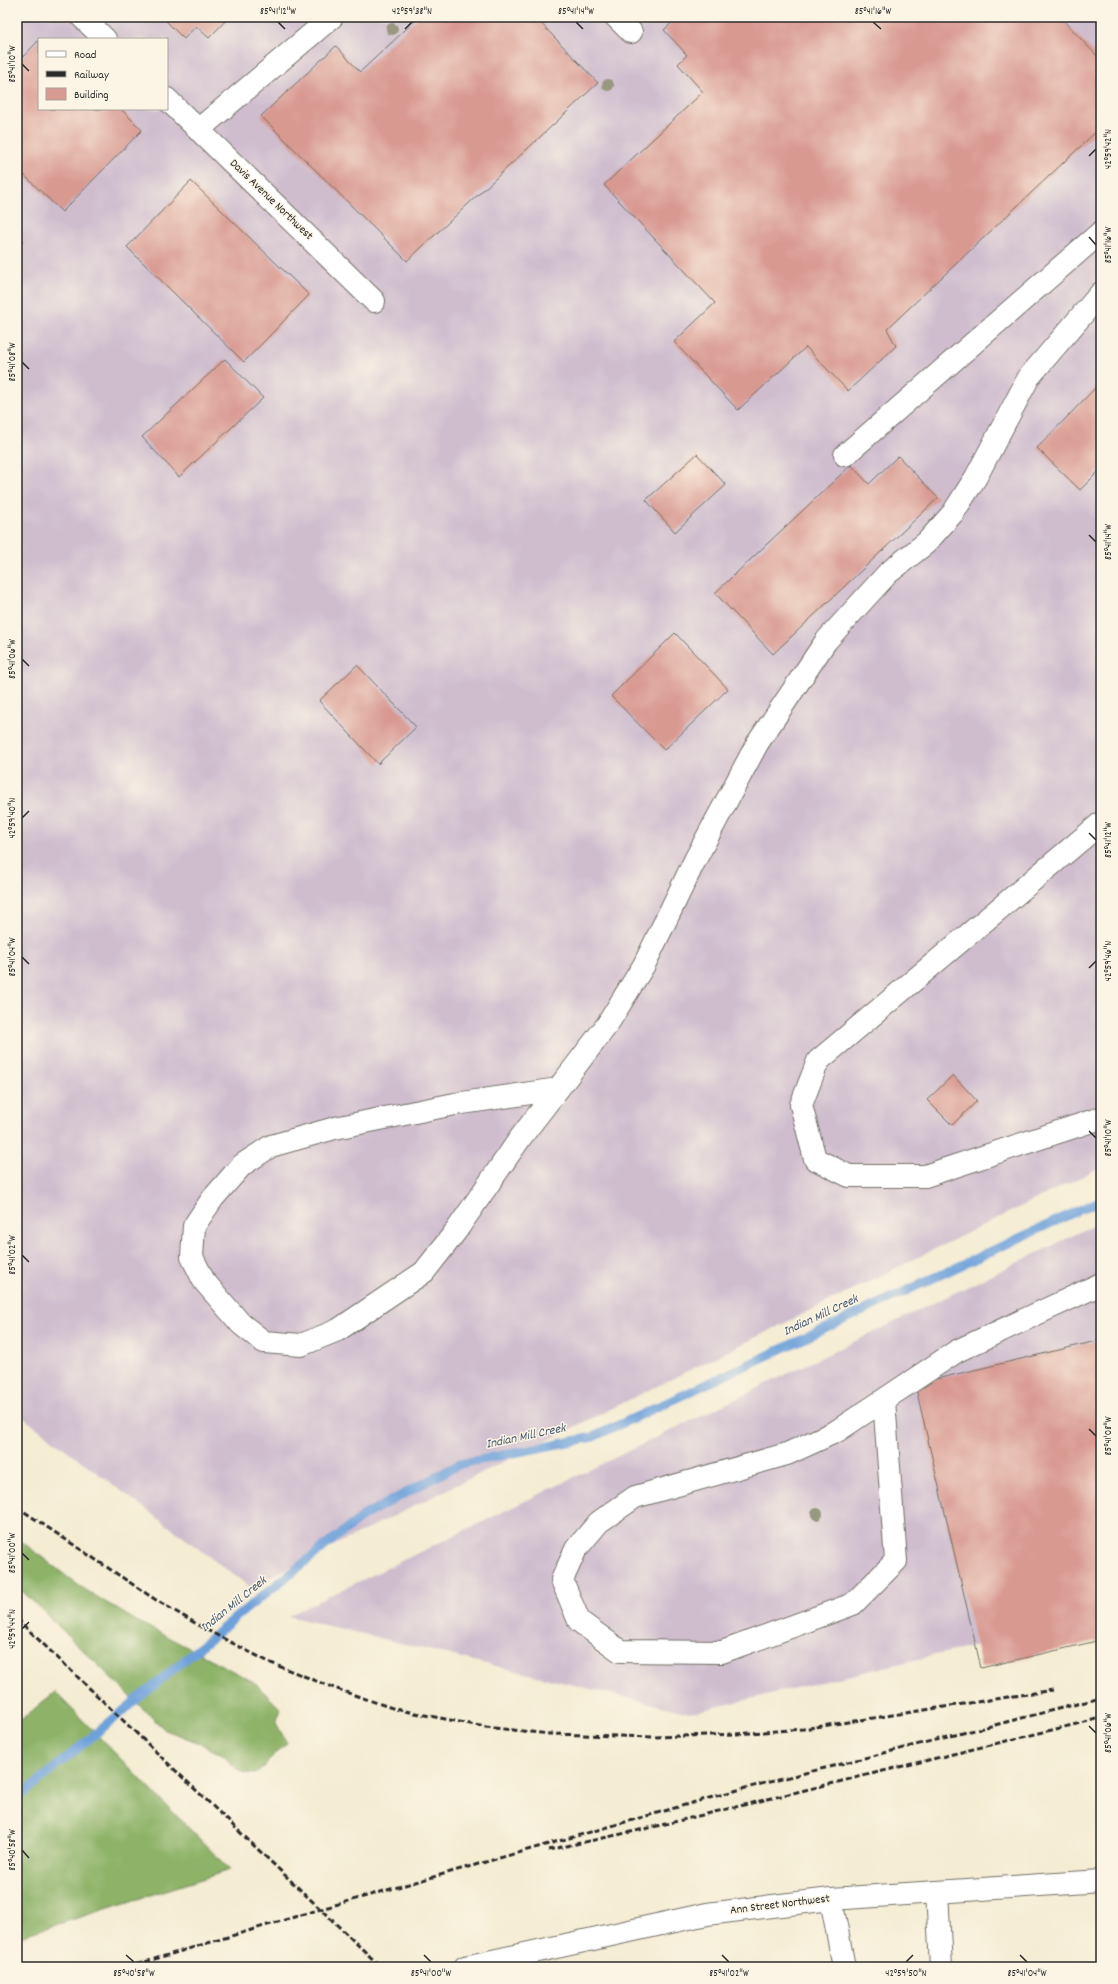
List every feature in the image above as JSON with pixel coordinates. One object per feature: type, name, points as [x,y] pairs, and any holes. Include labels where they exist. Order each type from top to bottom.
[{"type":"main road","points":[[82,17],[104,38]]},
{"type":"main road","points":[[198,130],[332,17]]},
{"type":"main road","points":[[616,17],[631,32]]},
{"type":"main road","name":"Davis Avenue Northwest","points":[[168,100],[374,300]]},
{"type":"main road","points":[[845,455],[1101,232]]},
{"type":"main road","points":[[558,1089],[455,1104],[350,1125],[271,1146],[242,1165],[213,1198],[194,1226],[192,1257],[204,1281],[241,1324],[264,1342],[301,1345],[338,1330],[424,1272],[558,1089],[607,1025],[644,965],[695,860],[757,744],[826,641],[888,573],[926,543],[952,513],[976,477],[1029,377],[1101,294]]},
{"type":"main road","points":[[1101,823],[818,1061],[801,1106],[815,1159],[849,1176],[925,1176],[1101,1118]]},
{"type":"main road","points":[[884,1400],[896,1561],[853,1604],[722,1652],[620,1651],[579,1621],[562,1580],[576,1549],[600,1522],[635,1497],[787,1454],[837,1431],[958,1351],[1101,1284]]},
{"type":"main road","name":"Ann Street Northwest","points":[[465,1967],[707,1914],[831,1899],[1101,1881]]},
{"type":"main road","points":[[937,1892],[941,1967]]},
{"type":"main road","points":[[831,1899],[844,1967]]},
{"type":"shaded area","points":[[17,17],[1101,17],[1101,1167],[250,1587],[17,1413]]},
{"type":"shaded area","points":[[1101,1222],[1101,1616],[690,1713],[288,1616]]},
{"type":"green space","points":[[17,1538],[78,1585],[133,1619],[254,1682],[281,1709],[276,1723],[287,1743],[256,1774],[242,1772],[217,1752],[165,1730],[17,1586]]},
{"type":"green space","points":[[55,1692],[230,1870],[17,1937],[17,1723]]},
{"type":"building","points":[[162,17],[229,17],[209,38],[196,26],[184,39]]},
{"type":"building","points":[[419,17],[535,17],[598,83],[407,261],[261,116],[336,46],[360,72]]},
{"type":"building","points":[[678,17],[1060,17],[1101,60],[1101,127],[887,329],[896,346],[848,391],[806,347],[738,410],[674,342],[715,303],[604,185],[703,92],[678,64],[687,55],[664,30]]},
{"type":"building","points":[[38,41],[38,110],[122,110],[142,130],[62,212],[17,168],[17,63]]},
{"type":"building","points":[[191,181],[309,295],[244,362],[127,247]]},
{"type":"building","points":[[17,235],[23,241],[17,248]]},
{"type":"building","points":[[225,359],[263,398],[179,477],[142,437]]},
{"type":"building","points":[[1101,382],[1101,469],[1080,490],[1037,448]]},
{"type":"building","points":[[697,454],[726,485],[675,532],[646,500]]},
{"type":"building","points":[[898,456],[938,498],[773,654],[715,593],[851,465],[869,484]]},
{"type":"building","points":[[675,633],[728,689],[664,750],[611,696]]},
{"type":"building","points":[[357,665],[416,727],[378,764],[319,701]]},
{"type":"building","points":[[953,1075],[977,1101],[952,1125],[927,1100]]},
{"type":"building","points":[[1101,1340],[1101,1640],[981,1668],[915,1384]]},
{"type":"waterway","name":"Indian Mill Creek","points":[[17,1799],[246,1609],[363,1516],[460,1464],[593,1437],[1101,1200]]},
{"type":"railway","points":[[17,1507],[156,1600],[207,1630],[271,1663],[334,1688],[395,1709],[485,1727],[550,1734],[654,1737],[736,1734],[803,1729],[1053,1690]]},
{"type":"railway","points":[[17,1619],[381,1967]]},
{"type":"railway","points":[[128,1967],[321,1909],[734,1791],[1101,1698]]},
{"type":"railway","points":[[548,1850],[649,1828],[1101,1718]]}]
